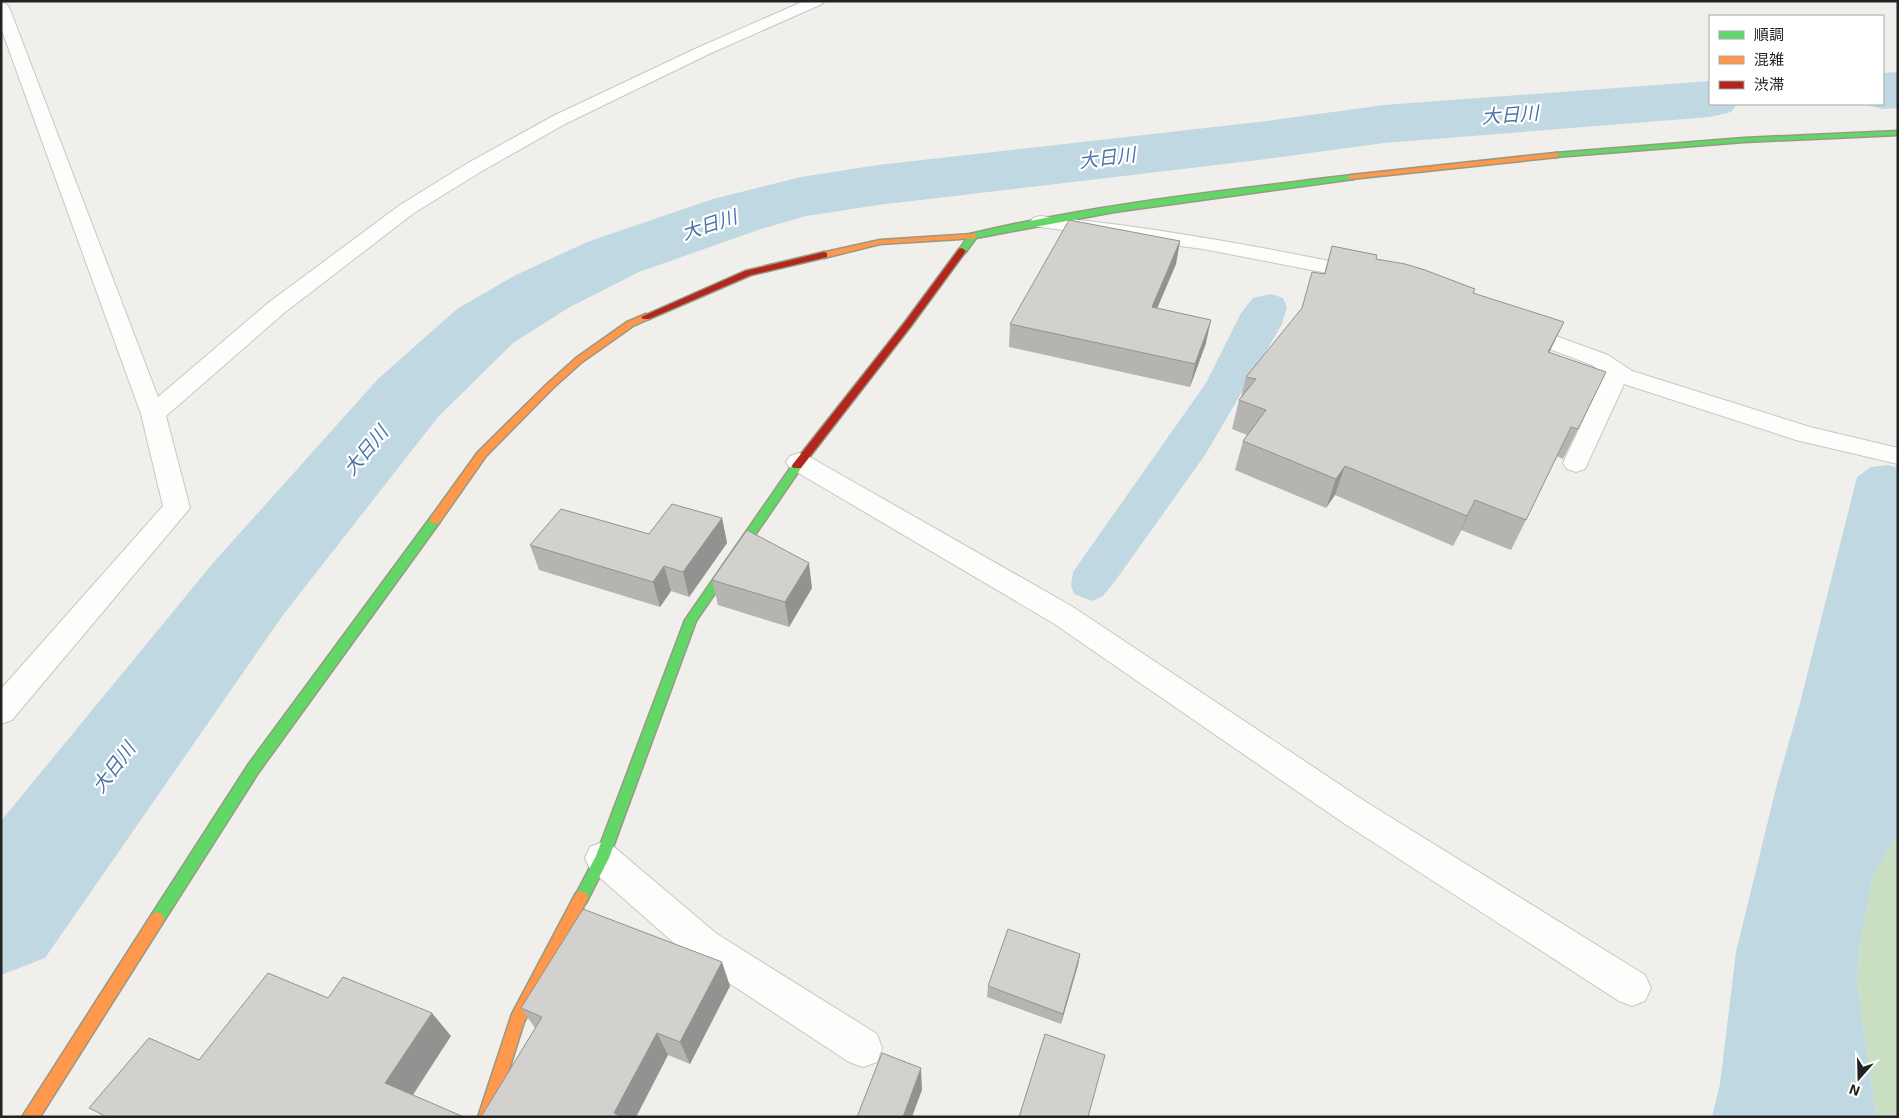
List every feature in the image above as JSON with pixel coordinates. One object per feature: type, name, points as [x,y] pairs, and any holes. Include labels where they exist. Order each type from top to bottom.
[{"type":"street","points":[[153,414],[276,308],[407,209],[475,166],[559,120],[703,51],[817,1]]},
{"type":"street","points":[[1,7],[153,414],[177,508],[1,712]]},
{"type":"street","points":[[30,1117],[253,769],[399,571],[482,454],[550,386],[579,360],[630,324],[748,273],[880,242],[972,236],[1122,207],[1362,176],[1624,149],[1803,136],[1898,133]]},
{"type":"street","points":[[1040,222],[1092,226],[1286,258],[1388,279]]},
{"type":"street","points":[[486,1117],[518,1019],[602,858],[691,620],[799,462],[908,324],[972,236]]},
{"type":"street","points":[[1286,258],[1303,283]]},
{"type":"street","points":[[1498,321],[1600,360],[1624,376],[1805,434],[1898,456]]},
{"type":"street","points":[[1576,463],[1618,372]]},
{"type":"street","points":[[799,462],[1063,615],[1354,812],[1632,988]]},
{"type":"street","points":[[602,858],[704,946],[863,1048]]},
{"type":"green space","points":[[1898,834],[1898,1117],[1876,1117],[1857,980],[1860,947],[1872,879]]},
{"type":"water","points":[[1271,294],[1283,298],[1287,307],[1282,324],[1205,455],[1103,596],[1092,601],[1074,594],[1071,585],[1073,572],[1206,383],[1241,313],[1253,298]]},
{"type":"water","points":[[1888,465],[1898,468],[1898,834],[1872,879],[1860,947],[1857,980],[1876,1117],[1712,1117],[1720,1084],[1736,952],[1776,788],[1800,703],[1857,477],[1871,467]]},
{"type":"building","points":[[1069,220],[1180,241],[1152,307],[1211,320],[1195,364],[1010,324]]},
{"type":"building","points":[[1332,246],[1377,255],[1376,259],[1425,270],[1475,289],[1473,293],[1564,322],[1548,352],[1606,372],[1578,429],[1571,427],[1526,520],[1475,500],[1467,516],[1345,466],[1336,479],[1243,441],[1266,410],[1239,400],[1256,379],[1246,377],[1302,308],[1312,272],[1325,274]]},
{"type":"building","points":[[672,504],[722,518],[683,572],[664,566],[653,582],[530,545],[561,509],[649,534]]},
{"type":"building","points":[[747,530],[809,563],[785,602],[712,580]]},
{"type":"building","points":[[583,909],[722,962],[680,1042],[657,1033],[614,1113],[622,1117],[481,1117],[542,1017],[521,1008]]},
{"type":"building","points":[[1008,929],[1080,954],[1063,1014],[988,986]]},
{"type":"building","points":[[268,973],[328,998],[343,977],[432,1013],[385,1083],[464,1117],[107,1117],[89,1108],[149,1038],[199,1060]]},
{"type":"building","points":[[1045,1034],[1105,1055],[1088,1117],[1019,1117]]},
{"type":"building","points":[[882,1053],[921,1068],[903,1117],[857,1117]]},
{"type":"waterway","name":"大日川","points":[[1884,91],[1898,90]]},
{"type":"waterway","name":"大日川","points":[[1,916],[248,589],[408,398],[485,326],[541,292],[613,257],[737,214],[801,197],[878,185],[1267,140],[1384,124],[1709,99]]},
{"type":"traffic: fast","points":[[1555,155],[1744,140],[1898,133]]},
{"type":"traffic: fast","points":[[962,251],[973,236],[1067,217],[1161,202],[1351,177]]},
{"type":"traffic: fast","points":[[581,898],[602,858],[691,620],[797,466]]},
{"type":"traffic: fast","points":[[157,919],[253,769],[435,520]]},
{"type":"traffic: slow","points":[[1351,177],[1555,155]]},
{"type":"traffic: slow","points":[[824,255],[880,242],[973,236]]},
{"type":"traffic: slow","points":[[435,520],[482,454],[550,386],[579,360],[630,324],[646,317]]},
{"type":"traffic: slow","points":[[486,1117],[517,1019],[581,898]]},
{"type":"traffic: slow","points":[[30,1117],[157,919]]},
{"type":"traffic: jam","points":[[797,466],[908,324],[962,251]]},
{"type":"traffic: jam","points":[[646,317],[748,273],[824,255]]}]
